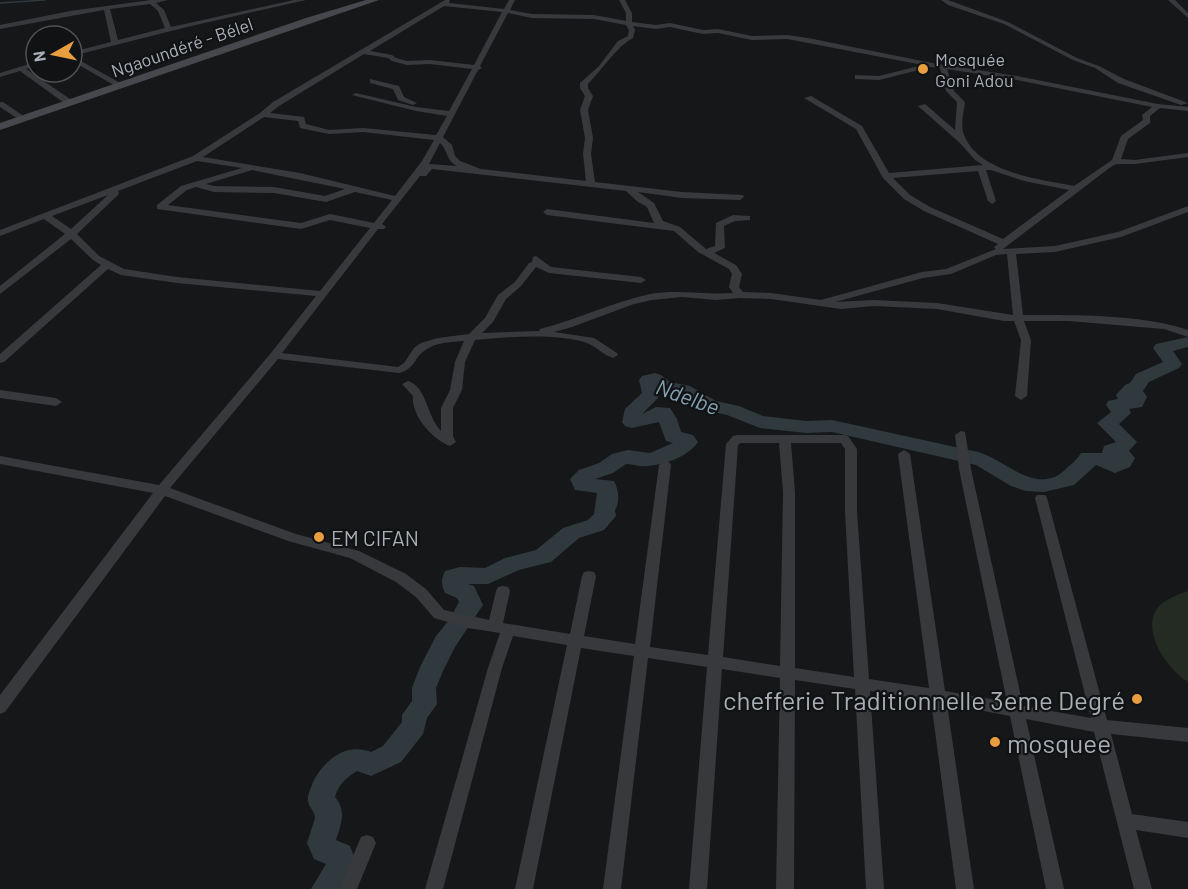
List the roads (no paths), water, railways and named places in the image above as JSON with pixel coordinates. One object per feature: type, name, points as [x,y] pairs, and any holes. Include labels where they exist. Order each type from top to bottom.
[{"type":"main road","name":"Ngaoundéré - Bélel","points":[[0,128],[309,20],[375,0]]},
{"type":"street","points":[[0,27],[165,0]]},
{"type":"street","points":[[84,53],[169,29],[300,0]]},
{"type":"street","points":[[0,707],[162,490],[275,356],[379,226],[426,162],[478,68],[512,0]]},
{"type":"street","points":[[591,184],[587,154],[589,150],[588,131],[584,111],[589,96],[584,83],[601,67],[620,42],[631,37],[629,13],[622,0]]},
{"type":"street","points":[[944,0],[1006,23],[1075,59],[1098,67],[1121,81],[1188,105]]},
{"type":"street","points":[[1171,0],[1188,16]]},
{"type":"street","points":[[151,2],[161,10],[169,29]]},
{"type":"street","points":[[0,233],[196,158],[263,115],[276,104],[446,2],[532,16],[594,16],[656,27],[670,26],[703,32],[718,31],[759,38],[796,38],[1158,106],[1188,109]]},
{"type":"street","points":[[107,8],[115,44]]},
{"type":"street","points":[[365,52],[390,56],[394,60],[407,63],[430,62],[478,68]]},
{"type":"street","points":[[84,64],[119,86]]},
{"type":"street","points":[[858,77],[879,78],[932,65]]},
{"type":"street","points":[[943,67],[950,91],[960,102],[959,133],[967,149],[993,167],[1012,175],[1076,189]]},
{"type":"street","points":[[1,72],[24,68]]},
{"type":"street","points":[[21,69],[70,103]]},
{"type":"street","points":[[373,81],[396,88],[401,98],[421,110]]},
{"type":"street","points":[[356,95],[421,110],[453,114]]},
{"type":"street","points":[[808,98],[858,128],[886,176],[907,197],[1007,247],[1064,248],[1121,234],[1188,209]]},
{"type":"street","points":[[0,104],[24,119]]},
{"type":"street","points":[[922,106],[963,142]]},
{"type":"street","points":[[821,303],[922,275],[948,272],[1007,247],[1076,189],[1116,161],[1124,138],[1144,125],[1147,121],[1146,115],[1158,106]]},
{"type":"street","points":[[263,115],[301,119],[303,126],[329,132],[363,130],[439,138],[447,144],[451,151],[451,158],[457,163],[478,170]]},
{"type":"street","points":[[1116,161],[1135,162],[1188,155]]},
{"type":"street","points":[[196,158],[300,176],[398,199]]},
{"type":"street","points":[[409,184],[423,175],[430,166],[630,190],[740,197]]},
{"type":"street","points":[[886,176],[993,167]]},
{"type":"street","points":[[253,168],[184,188],[160,207],[301,226],[330,217],[379,226]]},
{"type":"street","points":[[981,168],[992,201]]},
{"type":"street","points":[[300,176],[326,199],[330,217]]},
{"type":"street","points":[[195,184],[214,189],[274,190],[326,199],[355,189]]},
{"type":"street","points":[[0,291],[71,234],[119,189]]},
{"type":"street","points":[[630,190],[641,201],[651,205],[659,223],[669,227]]},
{"type":"street","points":[[547,212],[677,229],[707,253],[733,267],[737,274],[734,287],[740,295]]},
{"type":"street","points":[[46,216],[71,234],[96,258],[122,272],[177,280],[324,294]]},
{"type":"street","points":[[707,253],[710,249],[720,248],[719,225],[733,218],[747,218]]},
{"type":"street","points":[[1007,247],[1018,318],[1026,340],[1021,396]]},
{"type":"street","points":[[408,384],[419,395],[418,400],[433,430],[448,441],[447,408],[456,390],[462,356],[471,338],[489,320],[502,297],[518,284],[532,265],[537,261],[549,270],[641,279]]},
{"type":"street","points":[[0,360],[107,264]]},
{"type":"street","points":[[533,334],[652,297],[681,294],[716,297],[771,296],[841,306],[874,303],[937,306],[988,316],[1068,318],[1161,326],[1188,334]]},
{"type":"street","points":[[275,356],[399,370],[409,366],[424,345],[471,338],[533,334],[572,336],[590,340],[613,355]]},
{"type":"street","points":[[0,394],[56,402]]},
{"type":"street","points":[[961,435],[963,456],[1055,889]]},
{"type":"street","points":[[698,889],[732,444],[737,439],[844,439],[851,449],[850,512],[875,889]]},
{"type":"street","points":[[785,439],[789,492],[785,889]]},
{"type":"street","points":[[904,454],[965,889]]},
{"type":"street","points":[[0,460],[162,490],[293,538],[354,554],[401,578],[421,593],[440,614],[450,618],[640,652],[938,696],[1102,728],[1143,734],[1188,735]]},
{"type":"street","points":[[612,889],[665,465]]},
{"type":"street","points":[[1041,498],[1143,889]]},
{"type":"street","points":[[524,889],[589,576]]},
{"type":"street","points":[[434,889],[495,668],[501,628],[503,591]]},
{"type":"street","points":[[1126,821],[1188,830]]},
{"type":"street","points":[[348,889],[367,843]]},
{"type":"waterway","points":[[0,3],[45,0]]},
{"type":"waterway","name":"Ndelbe","points":[[325,889],[340,868],[340,855],[324,850],[321,843],[329,818],[329,810],[321,800],[322,794],[333,774],[344,764],[357,759],[371,764],[392,754],[414,726],[415,715],[424,704],[424,688],[432,667],[441,654],[444,643],[458,626],[466,610],[472,605],[466,592],[453,587],[453,577],[488,576],[513,564],[543,556],[571,533],[596,525],[605,516],[604,509],[608,504],[607,486],[582,485],[580,479],[583,476],[606,468],[619,459],[656,458],[688,442],[686,439],[673,437],[668,419],[663,412],[656,413],[656,417],[632,422],[634,409],[651,394],[648,380],[655,379],[665,387],[684,390],[711,406],[732,410],[760,422],[806,427],[832,426],[978,459],[1018,481],[1044,486],[1067,480],[1087,464],[1088,458],[1097,458],[1115,466],[1123,462],[1125,458],[1123,456],[1115,455],[1111,451],[1124,446],[1127,442],[1107,423],[1122,413],[1115,405],[1135,403],[1136,401],[1125,395],[1138,397],[1131,389],[1137,387],[1142,378],[1173,364],[1162,348],[1188,342]]},
{"type":"place","name":"Mosquée Goni Adou","points":[[923,69]]},
{"type":"place","name":"EM CIFAN","points":[[319,537]]},
{"type":"place","name":"chefferie Traditionnelle 3eme Degré","points":[[1137,699]]},
{"type":"place","name":"mosquee","points":[[995,742]]}]
